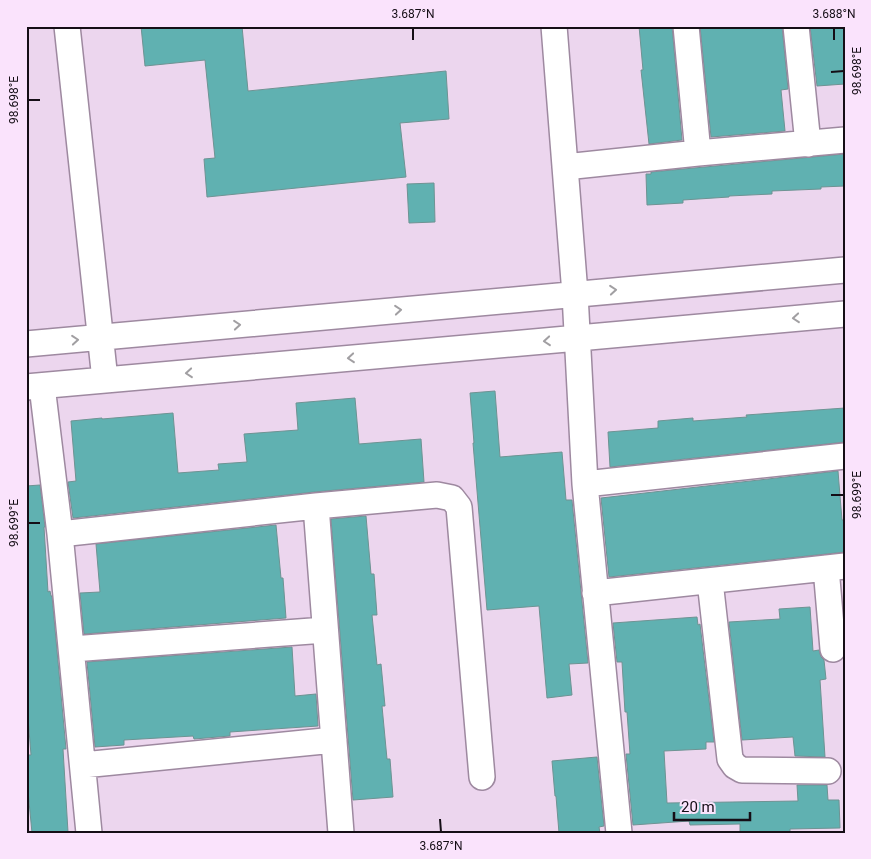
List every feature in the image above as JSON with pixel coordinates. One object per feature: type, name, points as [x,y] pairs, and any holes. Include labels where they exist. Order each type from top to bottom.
[{"type":"street","points":[[67,26],[105,380]]},
{"type":"street","points":[[554,26],[578,338],[585,484],[619,833]]},
{"type":"street","points":[[686,26],[698,153]]},
{"type":"street","points":[[796,26],[808,144]]},
{"type":"street","points":[[565,167],[845,140]]},
{"type":"street","points":[[26,344],[845,270]]},
{"type":"street","points":[[89,833],[60,534],[34,386],[845,314]]},
{"type":"street","points":[[585,484],[845,456]]},
{"type":"street","points":[[60,534],[316,506],[437,495],[452,498],[459,507],[482,777]]},
{"type":"street","points":[[316,506],[342,833]]},
{"type":"street","points":[[596,593],[835,567],[833,649]]},
{"type":"street","points":[[710,581],[730,758],[735,766],[742,770],[828,771]]},
{"type":"street","points":[[72,649],[325,630]]},
{"type":"street","points":[[83,765],[334,740]]},
{"type":"building","points":[[141,26],[242,26],[248,91],[446,71],[449,119],[400,123],[406,177],[207,197],[204,159],[215,158],[205,60],[145,66]]},
{"type":"building","points":[[639,26],[672,26],[682,140],[649,144],[641,70],[643,70]]},
{"type":"building","points":[[700,26],[782,26],[788,89],[781,90],[785,131],[711,137]]},
{"type":"building","points":[[810,26],[845,26],[845,84],[817,86]]},
{"type":"building","points":[[845,154],[845,186],[772,191],[772,194],[683,200],[683,203],[647,205],[646,174],[651,174],[651,172]]},
{"type":"building","points":[[434,183],[435,222],[409,223],[407,184]]},
{"type":"building","points":[[495,391],[500,457],[562,452],[566,500],[572,500],[588,663],[569,664],[572,695],[547,698],[539,606],[487,610],[470,393]]},
{"type":"building","points":[[355,398],[359,444],[421,439],[424,482],[73,518],[68,482],[76,481],[71,421],[173,413],[178,473],[219,470],[218,464],[247,462],[244,434],[298,430],[296,403]]},
{"type":"building","points":[[845,408],[845,442],[610,467],[608,432],[658,428],[658,421],[693,418],[693,421]]},
{"type":"building","points":[[838,471],[842,520],[845,520],[845,552],[609,577],[601,498]]},
{"type":"building","points":[[40,485],[45,527],[48,592],[50,591],[52,596],[66,749],[63,749],[68,832],[54,833],[32,833],[28,791],[26,792],[26,755],[31,755],[26,692],[26,486]]},
{"type":"building","points":[[366,516],[371,574],[374,574],[377,615],[372,615],[377,665],[381,664],[385,706],[382,706],[387,759],[390,759],[393,797],[353,800],[331,519]]},
{"type":"building","points":[[276,525],[286,618],[84,634],[80,593],[100,592],[96,544]]},
{"type":"building","points":[[810,607],[813,651],[819,650],[824,660],[826,679],[820,680],[825,757],[795,756],[793,737],[742,740],[729,622],[780,619],[779,609]]},
{"type":"building","points":[[697,617],[698,625],[700,624],[714,742],[706,742],[706,749],[664,751],[667,803],[798,801],[797,785],[827,785],[828,800],[839,800],[840,828],[790,829],[790,833],[740,833],[740,824],[690,825],[689,821],[633,825],[626,754],[630,754],[627,712],[625,712],[622,662],[617,662],[613,623]]},
{"type":"building","points":[[292,647],[295,696],[316,694],[318,726],[230,732],[230,736],[194,739],[193,736],[124,740],[124,745],[95,747],[87,662]]},
{"type":"building","points":[[597,757],[604,826],[599,827],[600,833],[559,833],[552,761]]}]
